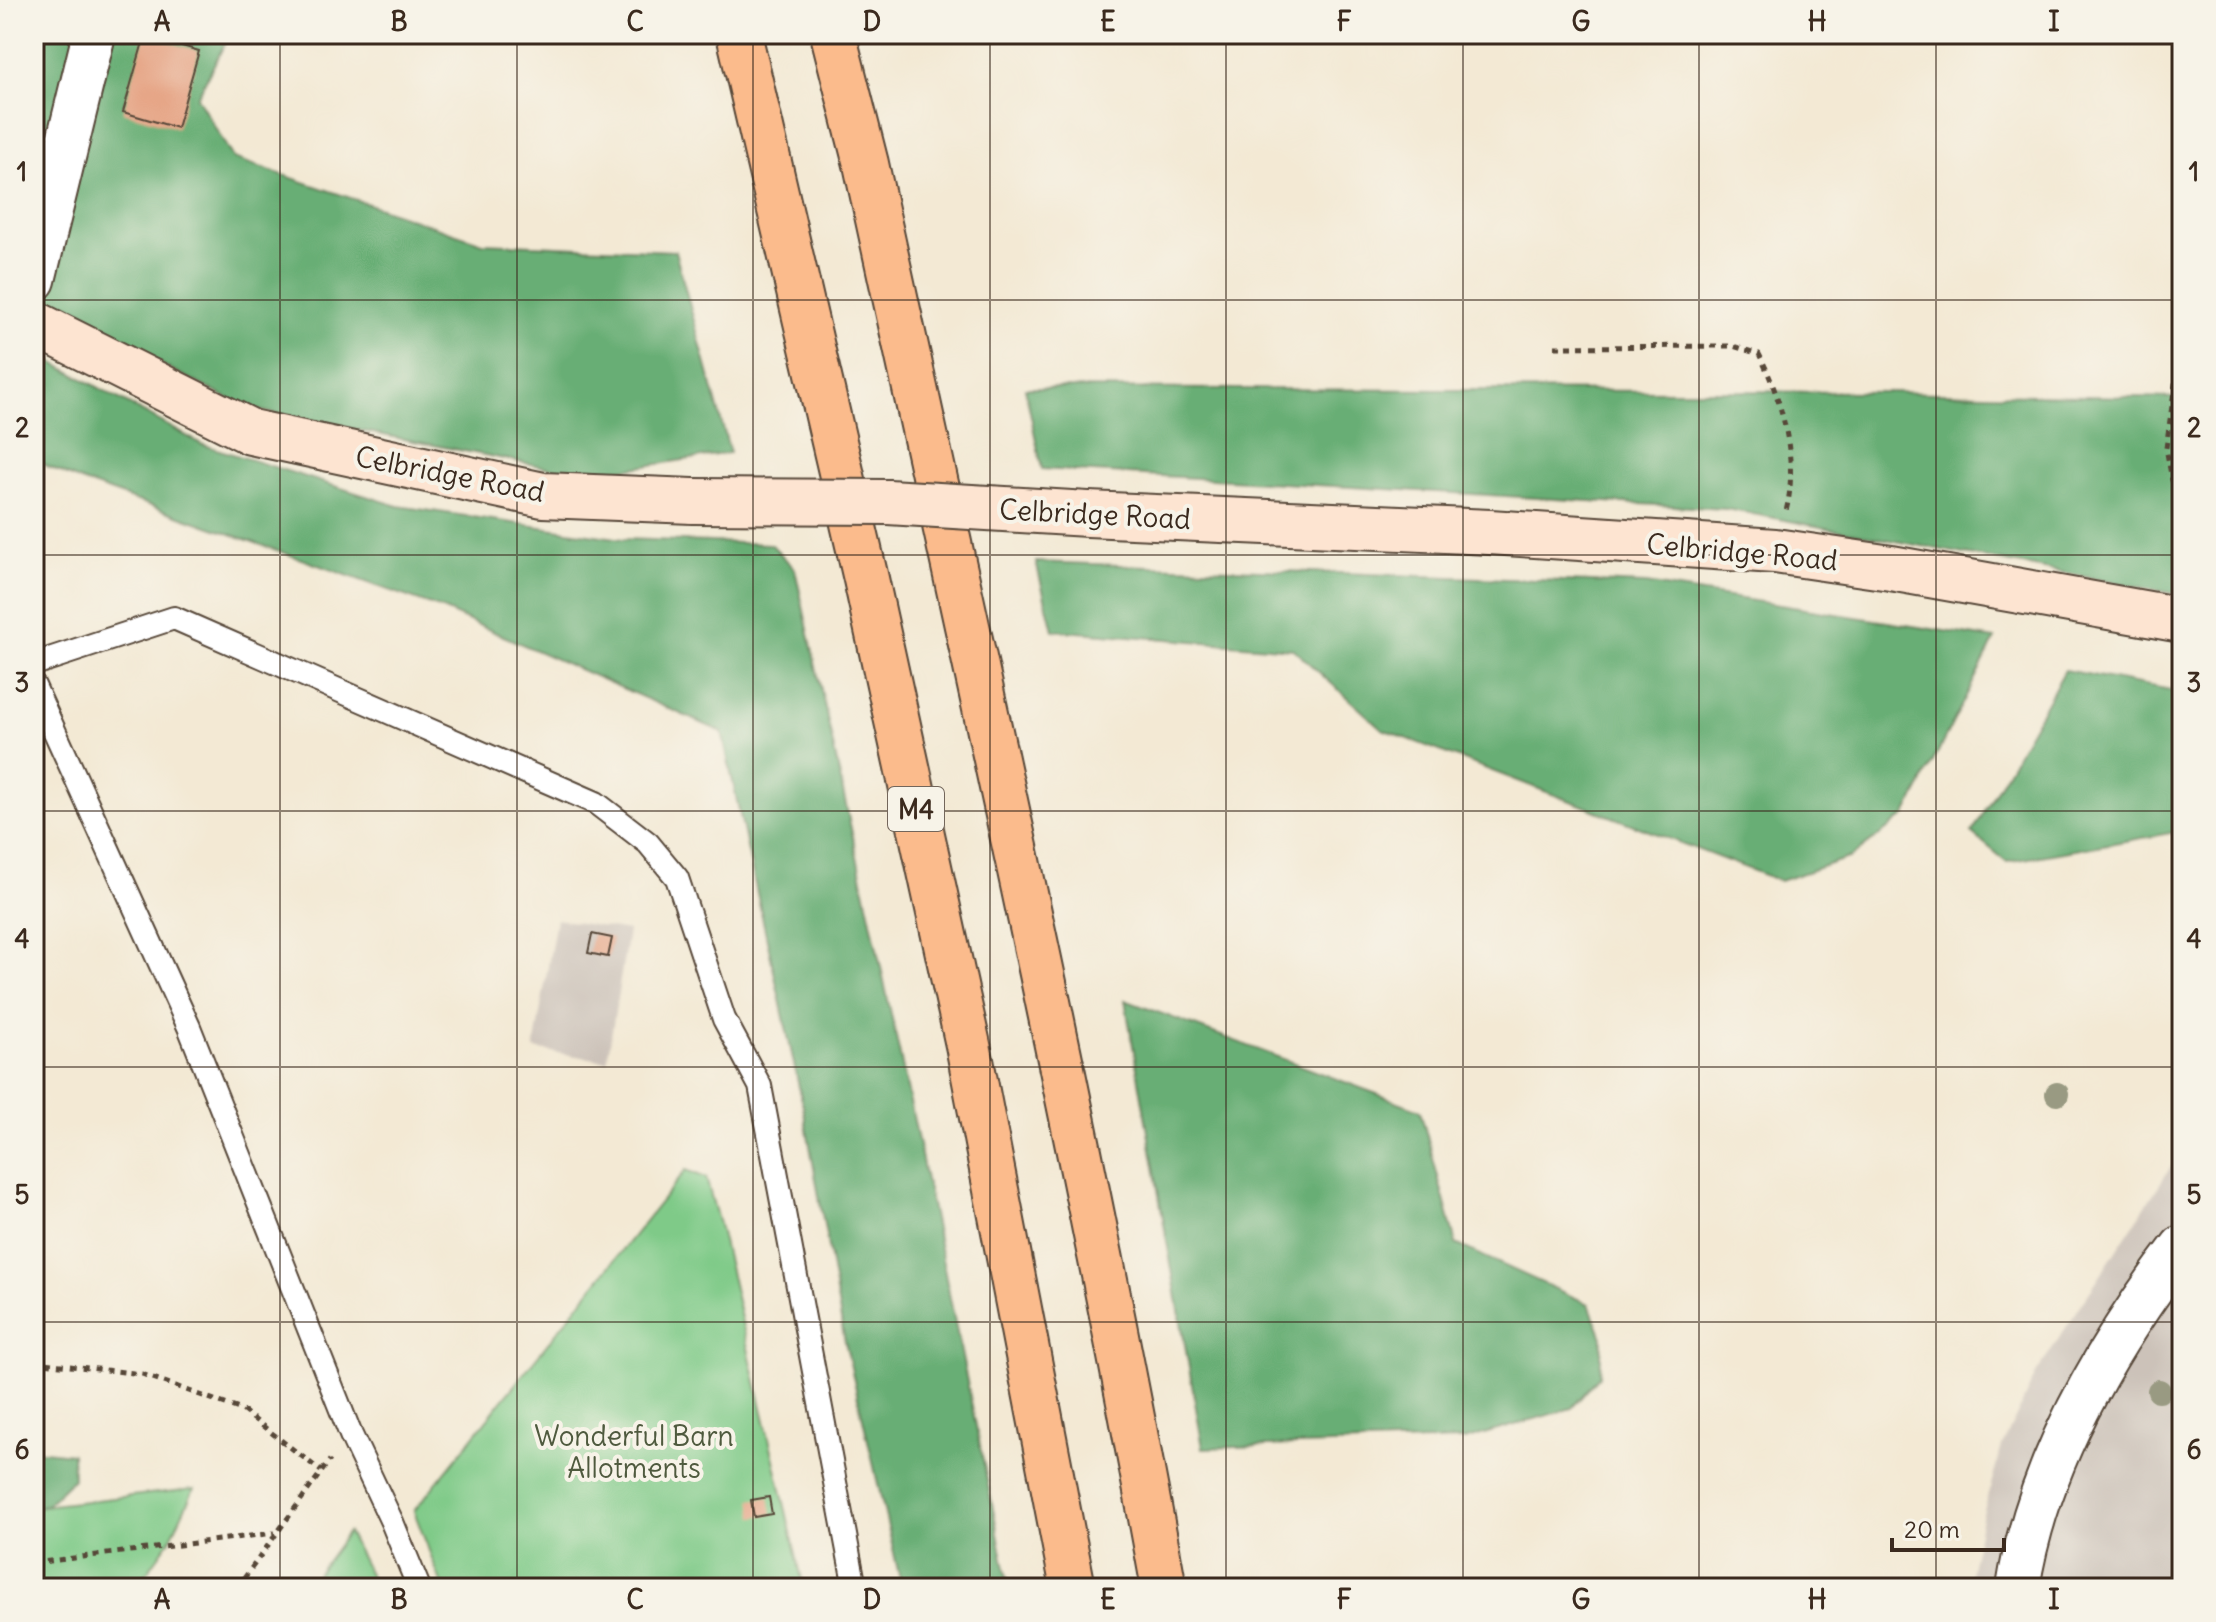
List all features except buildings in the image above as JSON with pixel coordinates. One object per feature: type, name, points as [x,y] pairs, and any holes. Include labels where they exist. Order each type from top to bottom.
[{"type":"highway","name":"M4","points":[[739,34],[866,579],[968,1045],[1073,1588]]},
{"type":"highway","points":[[833,34],[866,164],[1048,1000],[1098,1240],[1164,1588]]},
{"type":"main road","name":"Celbridge Road","points":[[34,323],[251,432],[543,495],[693,501],[888,502],[1490,532],[1775,551],[1891,568],[2182,620]]},
{"type":"street","points":[[34,280],[94,34]]},
{"type":"street","points":[[2018,1588],[2023,1556],[2041,1494],[2065,1439],[2121,1332],[2182,1247]]},
{"type":"lane","points":[[34,664],[174,618],[596,803],[648,843],[677,878],[724,1019],[760,1086],[855,1588]]},
{"type":"lane","points":[[34,686],[189,1027],[351,1435],[419,1588]]},
{"type":"path","points":[[2182,335],[2166,448],[2182,533]]},
{"type":"path","points":[[1555,347],[1733,346],[1759,354],[1773,381],[1787,442],[1792,489],[1775,551]]},
{"type":"path","points":[[34,1362],[142,1374],[242,1410],[321,1471]]},
{"type":"path","points":[[237,1588],[321,1471],[351,1435]]},
{"type":"path","points":[[34,1563],[275,1533]]},
{"type":"shaded area","points":[[556,919],[628,931],[607,1061],[534,1049]]},
{"type":"shaded area","points":[[2182,1150],[2182,1588],[1967,1588],[2002,1446],[2037,1372]]},
{"type":"green space","points":[[34,34],[230,34],[197,97],[233,158],[483,243],[675,251],[730,453],[586,475],[246,408],[34,299],[34,93],[45,64],[34,57]]},
{"type":"green space","points":[[34,352],[201,444],[398,506],[623,539],[771,544],[795,569],[912,1111],[1009,1588],[902,1588],[844,1337],[802,1101],[722,732],[442,609],[81,481],[34,460]]},
{"type":"green space","points":[[1025,388],[1890,392],[2182,398],[2182,595],[1726,509],[1042,469]]},
{"type":"green space","points":[[1036,562],[1646,584],[1995,639],[1906,815],[1851,857],[1780,881],[1382,729],[1293,649],[1053,630]]},
{"type":"green space","points":[[2065,670],[2182,692],[2182,831],[2007,862],[1972,833]]},
{"type":"green space","points":[[1125,1000],[1420,1110],[1456,1244],[1589,1304],[1602,1338],[1600,1375],[1572,1408],[1464,1440],[1203,1448]]},
{"type":"green space","name":"Wonderful Barn Allotments","points":[[686,1170],[706,1178],[719,1224],[804,1588],[443,1588],[414,1511]]},
{"type":"green space","points":[[34,1450],[72,1454],[73,1479],[46,1505],[34,1507]]},
{"type":"green space","points":[[194,1489],[169,1542],[136,1588],[34,1588],[34,1507]]},
{"type":"green space","points":[[348,1532],[376,1588],[307,1588]]}]
